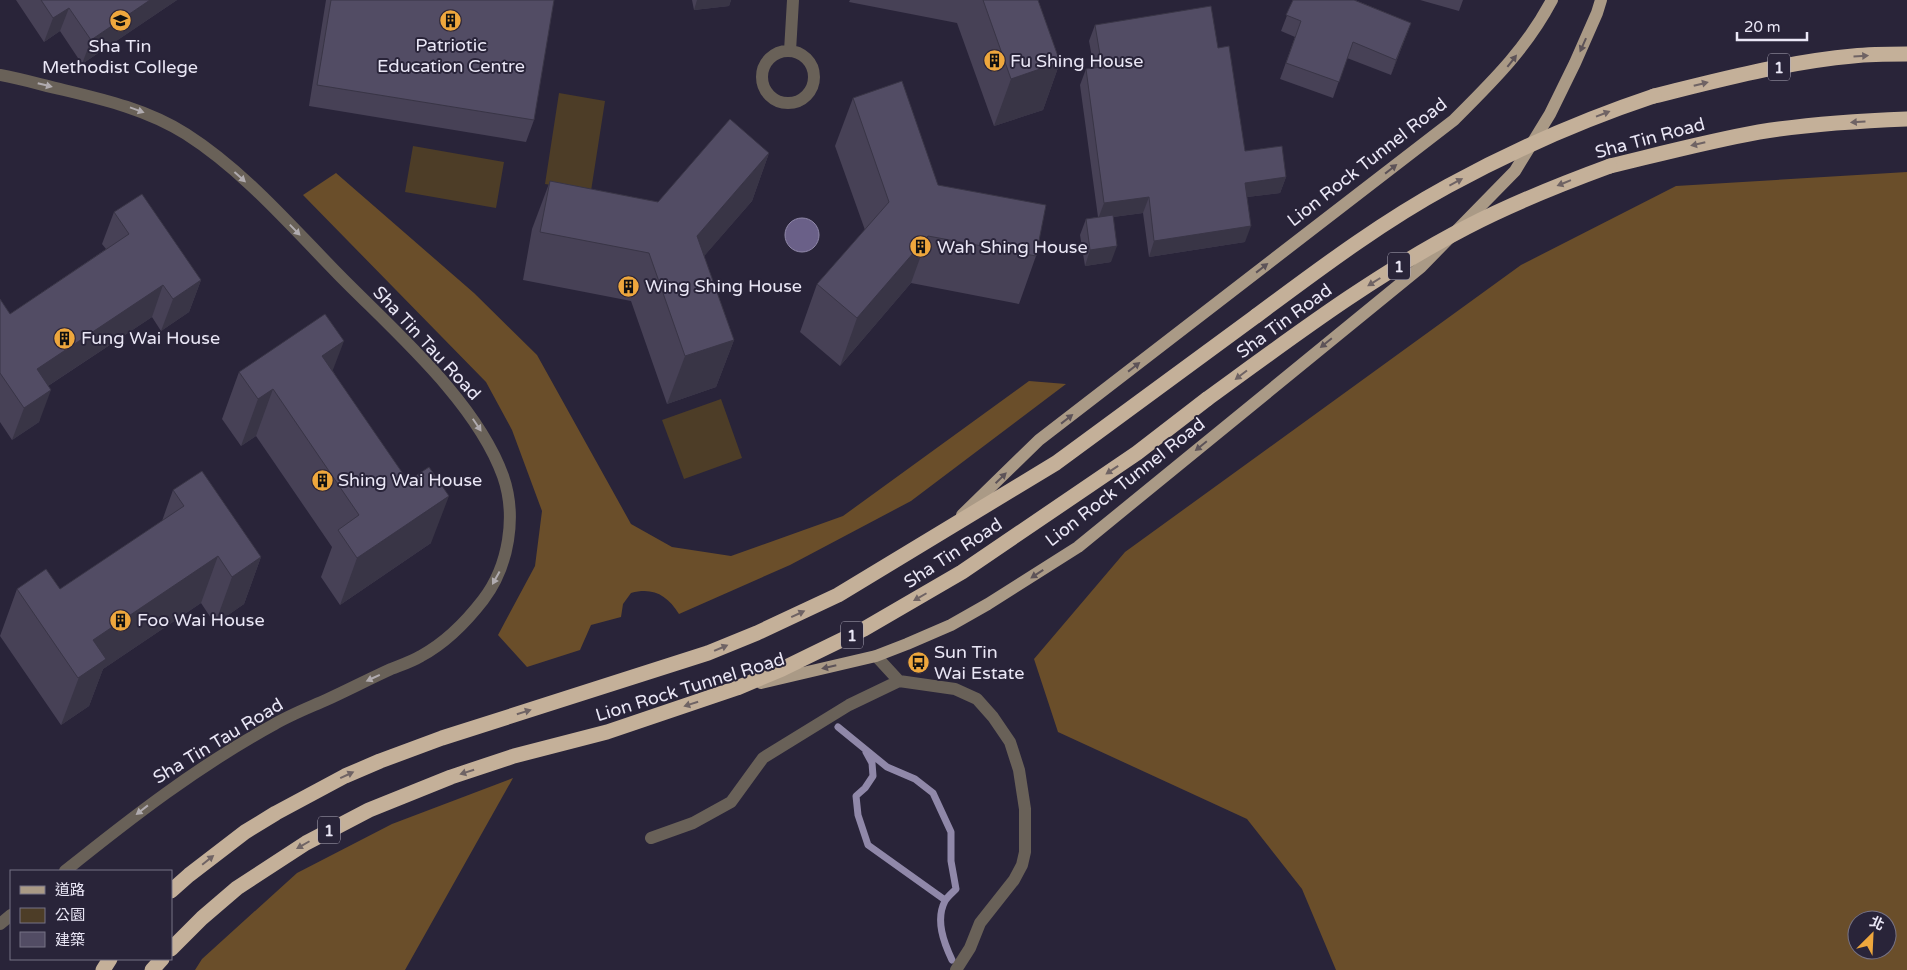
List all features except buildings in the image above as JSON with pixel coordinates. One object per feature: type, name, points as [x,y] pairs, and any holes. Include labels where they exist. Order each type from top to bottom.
[{"type":"highway","name":"Sha Tin Road","points":[[953,524],[1056,463],[1256,316],[1355,245],[1402,214],[1447,187],[1531,144],[1578,123],[1654,96],[1730,77],[1854,56],[1907,54]]},
{"type":"highway","name":"Sha Tin Road","points":[[737,688],[782,669],[864,629],[962,572],[1137,452],[1332,309],[1465,228],[1510,206],[1610,166],[1714,140],[1811,125],[1907,119]]},
{"type":"highway","name":"Lion Rock Tunnel Road","points":[[172,890],[245,832],[345,776],[426,744],[716,650],[758,633],[838,595],[953,524]]},
{"type":"highway","name":"Lion Rock Tunnel Road","points":[[172,948],[202,918],[237,888],[306,843],[370,810],[469,771],[514,756],[607,732],[737,688]]},
{"type":"highway","points":[[152,970],[161,960]]},
{"type":"main road","name":"Lion Rock Tunnel Road","points":[[953,524],[1039,440],[1454,120],[1504,70],[1525,44],[1552,0]]},
{"type":"main road","name":"Lion Rock Tunnel Road","points":[[737,688],[876,656],[908,644],[951,625],[988,604],[1078,547],[1421,267],[1515,171],[1550,114],[1594,21],[1601,0]]},
{"type":"street","points":[[790,51],[793,0]]},
{"type":"street","points":[[790,51],[804,56],[813,67],[814,83],[810,91],[798,101],[789,103],[781,102],[767,92],[762,76],[763,68],[774,55],[790,51]]},
{"type":"street","name":"Sha Tin Tau Road","points":[[0,75],[20,78],[120,103],[147,113],[184,133],[220,159],[261,195],[431,369],[466,410],[493,452],[504,479],[510,513],[508,542],[500,572],[485,598],[447,638],[419,658],[277,722],[245,740],[158,797],[66,870]]},
{"type":"street","points":[[876,656],[899,681]]},
{"type":"street","points":[[651,838],[693,823],[731,802],[763,758],[850,705],[899,681],[955,689],[977,699],[993,717],[1010,742],[1018,770],[1025,809],[1025,852],[1022,865],[1014,880],[980,924],[970,948],[956,970]]},
{"type":"street","points":[[0,924],[10,916]]},
{"type":"green space","points":[[559,93],[605,101],[591,191],[545,184]]},
{"type":"green space","points":[[413,146],[504,162],[496,208],[405,192]]},
{"type":"green space","points":[[721,399],[742,458],[684,479],[662,420]]},
{"type":"shaded area","points":[[1907,172],[1907,970],[1336,970],[1302,889],[1247,819],[1058,732],[1034,659],[1125,552],[1521,265],[1676,186]]},
{"type":"shaded area","points":[[336,173],[474,293],[537,355],[631,524],[672,547],[731,556],[843,516],[1029,381],[1066,384],[911,501],[790,565],[679,614],[670,602],[659,594],[646,591],[631,593],[623,604],[621,617],[591,625],[580,650],[527,667],[498,635],[535,566],[542,511],[512,430],[486,382],[303,195]]},
{"type":"shaded area","points":[[802,218],[814,223],[819,235],[814,247],[802,252],[790,247],[785,235],[790,223]]},
{"type":"shaded area","points":[[513,778],[405,970],[195,970],[202,959],[297,873],[392,824]]},
{"type":"waterway","points":[[838,727],[887,767],[915,779],[933,793],[951,832],[951,861],[956,889],[945,901],[942,908],[941,924],[946,946],[952,960]]},
{"type":"waterway","points":[[866,752],[872,763],[873,776],[865,788],[856,796],[858,815],[868,845],[945,900]]},
{"type":"place","name":"Patriotic Education Centre","points":[[451,20]]},
{"type":"place","name":"Sha Tin Methodist College","points":[[120,21]]},
{"type":"place","name":"Fu Shing House","points":[[994,61]]},
{"type":"place","name":"Wah Shing House","points":[[921,247]]},
{"type":"place","name":"Wing Shing House","points":[[629,286]]},
{"type":"place","name":"Fung Wai House","points":[[65,338]]},
{"type":"place","name":"Shing Wai House","points":[[322,480]]},
{"type":"place","name":"Foo Wai House","points":[[121,620]]},
{"type":"place","name":"Sun Tin Wai Estate","points":[[918,662]]}]
